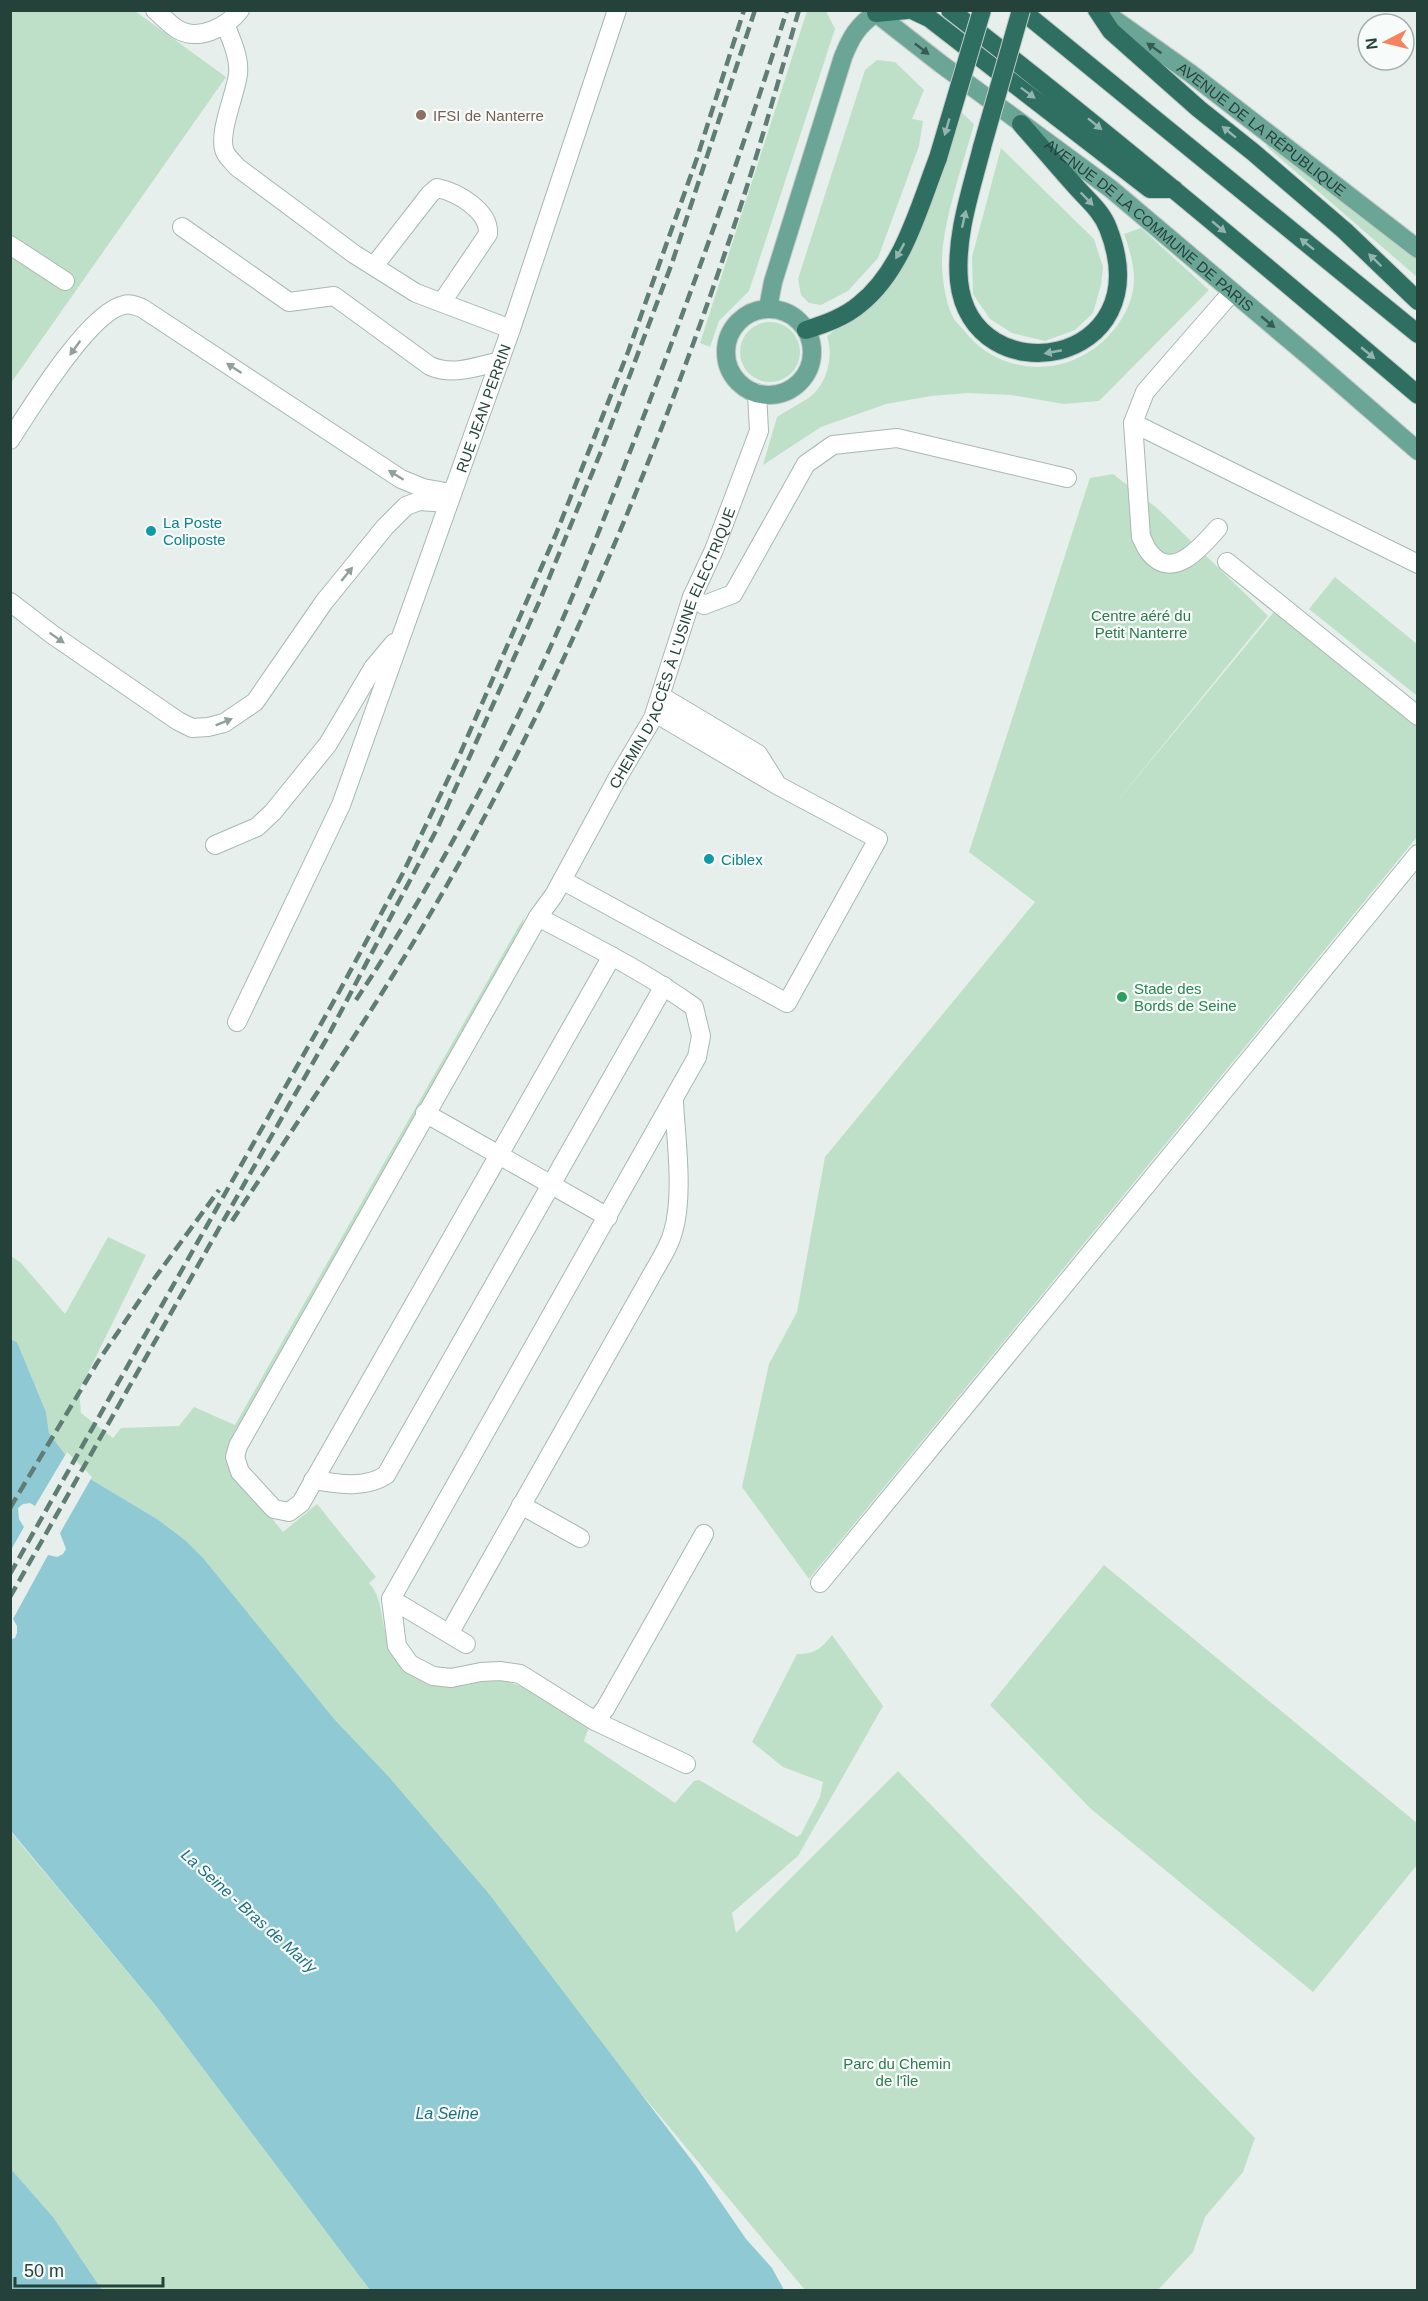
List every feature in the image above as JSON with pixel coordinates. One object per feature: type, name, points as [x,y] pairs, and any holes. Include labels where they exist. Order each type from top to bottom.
[{"type":"highway","points":[[874,12],[907,10]]},
{"type":"highway","points":[[912,10],[929,18],[1150,189],[1174,189]]},
{"type":"highway","points":[[950,10],[1174,189],[1418,395]]},
{"type":"highway","points":[[806,330],[861,304],[877,287],[907,238],[938,158],[982,10]]},
{"type":"highway","points":[[1021,123],[1102,217],[1116,251],[1117,288],[1113,304],[1095,333],[1078,344],[1046,354],[1014,350],[986,334],[973,320],[959,284],[958,256],[962,224],[1021,10],[1418,334]]},
{"type":"highway","points":[[1099,10],[1111,31],[1199,109],[1345,231],[1418,301]]},
{"type":"main road","name":"AVENUE DE LA RÉPUBLIQUE","points":[[1099,10],[1198,80],[1418,249]]},
{"type":"main road","name":"AVENUE DE LA COMMUNE DE PARIS","points":[[874,12],[1111,189],[1418,451]]},
{"type":"main road","points":[[768,308],[773,282],[843,57],[852,36],[861,23],[874,12]]},
{"type":"main road","points":[[768,308],[780,310],[790,314],[806,330],[811,351],[807,373],[798,384],[785,392],[771,395],[757,393],[743,387],[732,375],[726,361],[726,346],[731,331],[740,319],[753,311],[768,308]]},
{"type":"street","points":[[155,10],[179,30],[193,33],[206,32],[232,21],[240,10]]},
{"type":"street","name":"RUE JEAN PERRIN","points":[[237,1022],[341,805],[500,361],[617,10]]},
{"type":"street","points":[[225,24],[238,64],[238,75],[224,139],[225,153],[247,174],[354,254],[416,293],[511,328]]},
{"type":"street","points":[[374,266],[430,194],[437,188],[450,190],[482,214],[489,225],[488,234],[442,302]]},
{"type":"street","points":[[182,227],[289,302],[334,296],[435,369],[452,372],[500,361]]},
{"type":"street","points":[[10,245],[64,281]]},
{"type":"street","points":[[1218,528],[1194,555],[1175,563],[1160,561],[1149,553],[1141,537],[1133,423],[1145,392],[1232,292]]},
{"type":"street","points":[[10,440],[32,405],[87,330],[110,310],[131,304],[142,308],[401,479],[450,498]]},
{"type":"street","name":"CHEMIN D'ACCÈS À L'USINE ELECTRIQUE","points":[[313,1480],[301,1503],[289,1512],[274,1509],[240,1472],[235,1457],[238,1446],[425,1113],[538,917],[558,888],[655,713],[692,597],[714,550],[759,431],[757,393]]},
{"type":"street","points":[[1133,423],[1418,564]]},
{"type":"street","points":[[692,597],[704,605],[733,594],[806,464],[833,445],[897,438],[1067,478]]},
{"type":"street","points":[[10,602],[53,635],[178,720],[192,728],[208,727],[224,723],[255,702],[324,602],[385,527],[406,506],[419,501],[450,498]]},
{"type":"street","points":[[1227,562],[1418,716]]},
{"type":"street","points":[[215,845],[257,827],[273,812],[328,744],[373,668],[401,635]]},
{"type":"street","points":[[661,696],[758,754],[777,785]]},
{"type":"street","points":[[558,888],[787,1003],[878,839],[777,785],[655,713]]},
{"type":"street","points":[[820,1583],[1418,854]]},
{"type":"street","points":[[538,917],[612,956],[664,986],[694,1007],[701,1036],[697,1058],[391,1599],[397,1646],[410,1664],[433,1676],[451,1678],[500,1671],[520,1674],[595,1721],[686,1764]]},
{"type":"street","points":[[612,956],[313,1480],[336,1484],[363,1484],[375,1482],[386,1475],[664,986]]},
{"type":"street","points":[[450,1632],[673,1235],[678,1194],[674,1100]]},
{"type":"street","points":[[425,1113],[608,1217]]},
{"type":"street","points":[[521,1505],[580,1538]]},
{"type":"street","points":[[595,1721],[605,1709],[704,1534]]},
{"type":"street","points":[[391,1599],[450,1632],[466,1644]]},
{"type":"green space","points":[[11,11],[135,11],[226,77],[11,383]]},
{"type":"green space","points":[[807,11],[826,11],[835,29],[749,291],[719,321],[710,347],[700,343]]},
{"type":"green space","points":[[877,60],[895,62],[924,90],[912,119],[923,121],[919,146],[878,258],[848,291],[821,305],[809,303],[801,295],[798,279],[865,70]]},
{"type":"green space","points":[[961,112],[974,124],[945,232],[942,272],[946,297],[953,317],[978,345],[996,357],[1016,364],[1036,367],[1057,365],[1077,358],[1096,347],[1117,326],[1128,307],[1134,286],[1134,273],[1124,234],[1141,228],[1209,290],[1099,401],[1064,404],[1011,395],[968,393],[931,396],[886,404],[821,427],[763,465],[777,417],[810,397],[825,377],[830,352],[827,336],[852,318],[919,231],[943,172]]},
{"type":"green space","points":[[1269,142],[1417,259],[1417,277],[1266,146]]},
{"type":"green space","points":[[1001,148],[1094,239],[1103,267],[1101,285],[1093,313],[1075,330],[1045,341],[1012,333],[990,319],[973,294],[972,257]]},
{"type":"green space","points":[[770,322],[791,331],[800,352],[791,373],[770,382],[749,373],[740,352],[749,331]]},
{"type":"green space","name":"Stade des Bords de Seine","points":[[1113,474],[1157,508],[1268,616],[1110,810],[1278,607],[1417,720],[1417,837],[809,1579],[742,1487],[769,1364],[797,1312],[825,1157],[1035,902],[969,852],[1090,478]]},
{"type":"green space","points":[[1335,577],[1417,644],[1418,692],[1416,695],[1309,609]]},
{"type":"green space","name":"Parc du Chemin de l'île","points":[[524,917],[515,943],[225,1458],[226,1462],[283,1532],[317,1504],[376,1577],[369,1583],[378,1600],[388,1643],[400,1663],[407,1669],[433,1683],[445,1686],[456,1687],[496,1680],[529,1690],[590,1724],[584,1741],[675,1803],[694,1781],[699,1780],[797,1837],[801,1834],[820,1797],[823,1782],[783,1767],[752,1742],[797,1654],[817,1650],[832,1635],[883,1706],[798,1856],[732,1913],[736,1933],[898,1771],[1255,2138],[1243,2172],[1205,2217],[1193,2252],[1158,2290],[805,2290],[231,1602],[157,1519],[87,1477],[67,1457],[49,1433],[46,1412],[17,1342],[11,1339],[11,1256],[21,1263],[65,1314],[108,1237],[146,1255],[79,1391],[81,1413],[113,1438],[121,1428],[179,1426],[194,1407],[235,1425]]},
{"type":"green space","points":[[1104,1565],[1417,1823],[1417,1865],[1313,1992],[1090,1808],[990,1705]]},
{"type":"green space","points":[[10,1831],[156,2006],[370,2290],[102,2290],[53,2217],[11,2169]]},
{"type":"water","name":"La Seine","points":[[10,1339],[17,1342],[46,1412],[49,1433],[67,1457],[92,1480],[157,1519],[186,1541],[203,1558],[334,1719],[388,1776],[489,1894],[696,2166],[746,2239],[772,2268],[784,2290],[370,2290],[156,2006],[11,1831]]},
{"type":"water","points":[[11,2169],[53,2217],[102,2290],[11,2290]]},
{"type":"pier","points":[[67,1452],[92,1477],[60,1533],[66,1549],[57,1557],[48,1555],[13,1619],[17,1626],[17,1633],[15,1638],[11,1639],[11,1550],[24,1527],[19,1519],[18,1508],[30,1503],[35,1506]]},
{"type":"railway","points":[[10,1574],[339,992],[403,873],[460,754],[556,534],[628,352],[697,158],[744,10]]},
{"type":"railway","points":[[10,1597],[327,1038],[438,827],[540,600],[602,449],[672,263],[755,10]]},
{"type":"railway","points":[[356,1000],[403,927],[468,814],[557,632],[599,532],[678,327],[787,10]]},
{"type":"railway","points":[[232,1221],[342,1055],[422,928],[492,804],[534,721],[611,552],[680,380],[749,181],[799,10]]},
{"type":"railway","points":[[10,1508],[97,1363],[154,1279],[219,1190]]},
{"type":"place","name":"IFSI de Nanterre","points":[[421,115]]},
{"type":"place","name":"La Poste Coliposte","points":[[151,531]]},
{"type":"place","name":"Ciblex","points":[[709,859]]},
{"type":"place","name":"Stade des Bords de Seine","points":[[1122,997]]},
{"type":"park label","name":"Centre aéré du Petit Nanterre","points":[[1141,624]]},
{"type":"water label","name":"La Seine - Bras de Marly","points":[[249,1911]]}]
